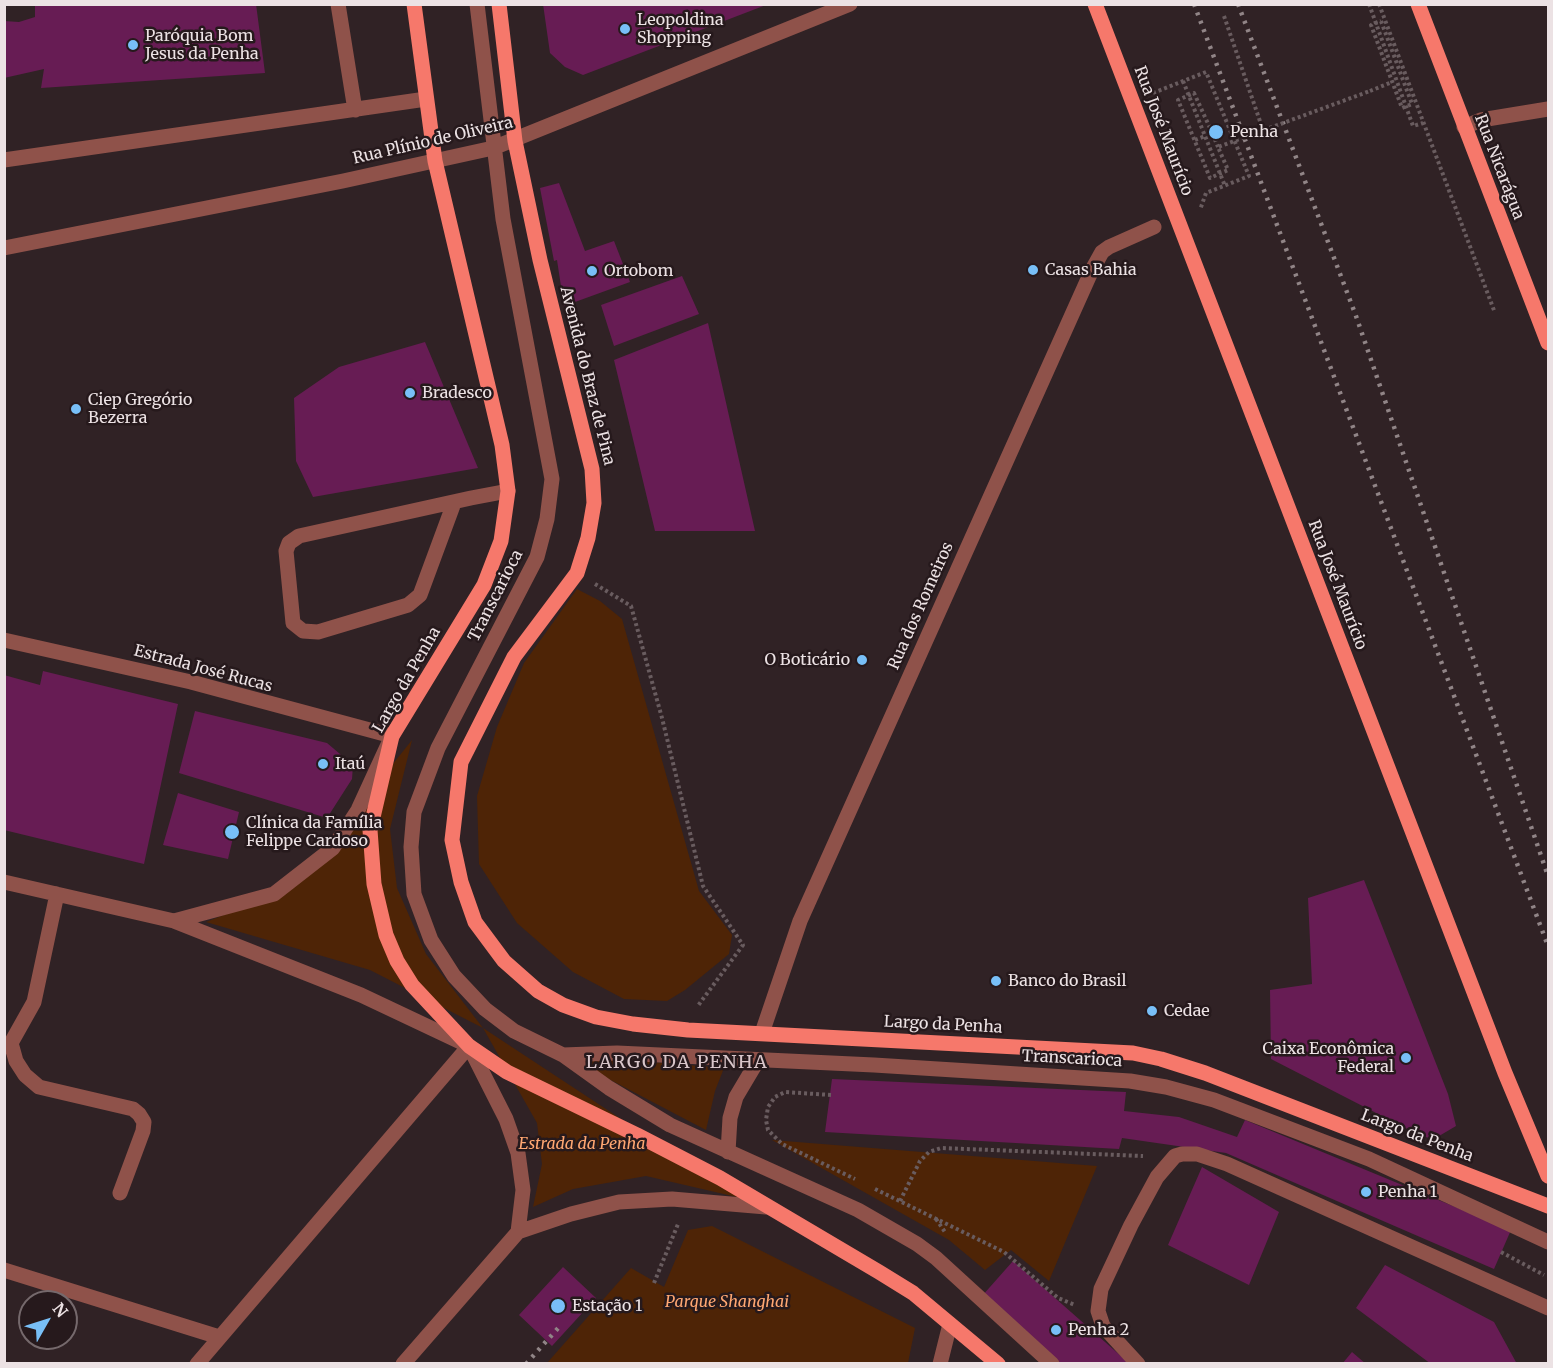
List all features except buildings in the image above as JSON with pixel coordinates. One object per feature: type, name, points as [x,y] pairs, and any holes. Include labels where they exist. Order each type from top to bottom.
[{"type":"main road","points":[[414,4],[435,161],[502,445],[508,491]]},
{"type":"main road","name":"Avenida do Braz de Pina","points":[[456,797],[461,762],[514,657],[577,573],[588,538],[594,503],[592,470],[540,260],[515,141],[498,4]]},
{"type":"main road","name":"Rua José Maurício","points":[[1095,4],[1504,1073],[1548,1176]]},
{"type":"main road","name":"Rua Nicarágua","points":[[1418,4],[1548,343]]},
{"type":"main road","name":"Largo da Penha","points":[[508,491],[501,541],[484,585],[392,736],[370,830],[374,884],[384,925],[397,961],[412,985],[469,1046],[507,1072],[637,1134],[720,1178],[904,1288],[998,1364]]},
{"type":"main road","name":"Largo da Penha","points":[[456,797],[452,840],[461,882],[475,922],[504,961],[538,991],[563,1005],[596,1017],[633,1024],[762,1034],[1133,1053],[1205,1073],[1548,1206]]},
{"type":"street","points":[[338,4],[355,110]]},
{"type":"street","name":"Transcarioca","points":[[477,4],[503,219],[552,479],[548,519],[537,557],[438,748],[414,812],[411,847],[414,894],[431,940],[454,976],[485,1009],[514,1031],[563,1055],[648,1113],[728,1152],[858,1210],[917,1244],[943,1264],[1052,1364]]},
{"type":"street","name":"Rua Plínio de Oliveira","points":[[4,248],[494,148],[850,4]]},
{"type":"street","points":[[4,160],[426,99]]},
{"type":"street","points":[[1464,127],[1481,120],[1548,109]]},
{"type":"street","name":"Rua dos Romeiros","points":[[762,1034],[800,921],[1092,270],[1102,252],[1109,247],[1154,227]]},
{"type":"street","points":[[454,503],[420,595],[408,605],[318,632],[303,631],[294,623],[286,551],[289,543],[299,536],[508,491]]},
{"type":"street","name":"Estrada José Rucas","points":[[4,640],[191,682],[392,736]]},
{"type":"street","points":[[174,921],[274,894],[333,848],[358,810],[392,736]]},
{"type":"street","name":"Largo da Penha","points":[[4,882],[174,921],[361,995],[469,1046],[506,1119],[518,1152],[523,1190],[518,1232],[571,1214],[619,1202],[672,1199],[766,1207]]},
{"type":"street","points":[[57,894],[34,1002],[8,1045],[25,1075],[39,1087],[133,1109],[139,1114],[144,1122],[143,1131],[120,1193]]},
{"type":"street","points":[[197,1364],[469,1046]]},
{"type":"street","name":"Transcarioca","points":[[563,1055],[617,1053],[758,1060],[1130,1081],[1166,1087],[1214,1100],[1369,1159],[1548,1242]]},
{"type":"street","points":[[728,1152],[730,1118],[736,1097],[758,1060]]},
{"type":"street","points":[[1134,1359],[1103,1326],[1098,1311],[1101,1289],[1131,1225],[1166,1165],[1175,1156],[1190,1154],[1227,1164],[1548,1308]]},
{"type":"street","points":[[403,1364],[518,1232]]},
{"type":"street","points":[[4,1270],[219,1338]]},
{"type":"street","points":[[940,1364],[950,1324]]},
{"type":"path","points":[[1370,4],[1413,126],[1423,123]]},
{"type":"path","points":[[1379,4],[1495,313]]},
{"type":"path","points":[[1224,16],[1263,130]]},
{"type":"path","points":[[1381,21],[1397,63],[1412,104],[1402,108],[1371,24],[1381,21]]},
{"type":"path","points":[[1391,65],[1397,63]]},
{"type":"path","points":[[1132,100],[1206,72],[1249,176],[1206,193],[1200,210]]},
{"type":"path","points":[[1183,81],[1225,186]]},
{"type":"path","points":[[1218,147],[1392,82]]},
{"type":"path","points":[[1194,93],[1228,170],[1210,178],[1195,140],[1178,100],[1194,93]]},
{"type":"path","points":[[1195,140],[1205,136]]},
{"type":"path","points":[[577,573],[631,606],[662,717],[703,886],[743,945],[691,1014]]},
{"type":"path","points":[[831,1095],[785,1092],[776,1097],[768,1107],[766,1120],[768,1130],[782,1144],[857,1180]]},
{"type":"path","points":[[900,1201],[921,1161],[929,1152],[941,1148],[1134,1155],[1152,1158],[1166,1165]]},
{"type":"path","points":[[868,1185],[1004,1252],[1063,1301],[1098,1311]]},
{"type":"path","points":[[654,1283],[671,1245]]},
{"type":"path","points":[[1501,1252],[1544,1275]]},
{"type":"green space","points":[[577,589],[600,601],[622,619],[699,891],[732,935],[729,954],[685,990],[667,1001],[624,999],[573,972],[517,923],[479,864],[477,796],[497,727],[524,663]]},
{"type":"green space","points":[[412,740],[390,829],[397,888],[426,954],[483,1028],[370,970],[206,922],[267,898],[333,839]]},
{"type":"green space","name":"Estrada da Penha","points":[[483,1028],[741,1198],[646,1176],[573,1189],[533,1207],[542,1164],[537,1123]]},
{"type":"green space","points":[[563,1055],[724,1068],[715,1091],[706,1130]]},
{"type":"green space","points":[[772,1140],[1097,1166],[1049,1281],[1011,1250],[985,1270],[949,1240]]},
{"type":"green space","name":"Parque Shanghai","points":[[712,1226],[915,1328],[908,1363],[547,1363],[631,1268],[664,1287],[688,1230]]},
{"type":"railway","points":[[1194,4],[1548,946]]},
{"type":"railway","points":[[1238,4],[1356,316],[1548,876]]},
{"type":"railway","points":[[526,1364],[559,1327]]},
{"type":"place","name":"Leopoldina Shopping","points":[[625,29]]},
{"type":"place","name":"Paróquia Bom Jesus da Penha","points":[[133,45]]},
{"type":"place","name":"Penha","points":[[1216,132]]},
{"type":"place","name":"Casas Bahia","points":[[1033,270]]},
{"type":"place","name":"Ortobom","points":[[592,271]]},
{"type":"place","name":"Bradesco","points":[[410,393]]},
{"type":"place","name":"Ciep Gregório Bezerra","points":[[76,409]]},
{"type":"place","name":"O Boticário","points":[[862,660]]},
{"type":"place","name":"Itaú","points":[[323,764]]},
{"type":"place","name":"Clínica da Família Felippe Cardoso","points":[[232,832]]},
{"type":"place","name":"Banco do Brasil","points":[[996,981]]},
{"type":"place","name":"Cedae","points":[[1152,1011]]},
{"type":"place","name":"Caixa Econômica Federal","points":[[1406,1058]]},
{"type":"place","name":"Penha 1","points":[[1366,1192]]},
{"type":"place","name":"Estação 1","points":[[558,1306]]},
{"type":"place","name":"Penha 2","points":[[1056,1330]]},
{"type":"district","name":"LARGO DA PENHA","points":[[677,1063]]}]
